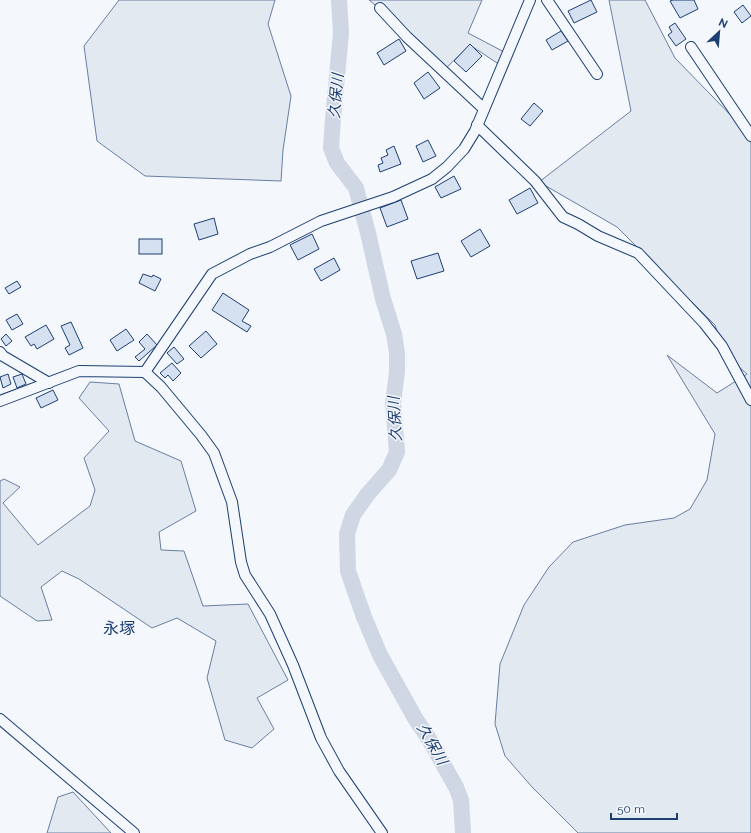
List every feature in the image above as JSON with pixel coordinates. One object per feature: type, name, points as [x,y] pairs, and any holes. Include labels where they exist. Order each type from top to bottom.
[{"type":"street","points":[[145,372],[212,274],[250,254],[270,247],[321,221],[393,197],[432,179],[448,167],[464,149],[477,125],[530,0]]},
{"type":"street","points":[[547,0],[596,74]]},
{"type":"street","points":[[380,8],[407,37],[484,109]]},
{"type":"street","points":[[691,47],[751,136]]},
{"type":"street","points":[[477,125],[535,181],[563,217],[598,236],[638,253],[704,323],[722,346],[751,400]]},
{"type":"street","points":[[0,352],[3,356],[49,383]]},
{"type":"street","points":[[0,401],[79,372],[145,372],[161,387],[214,453],[232,502],[241,562],[245,575],[270,614],[293,665],[322,738],[339,771],[362,802],[382,833]]},
{"type":"street","points":[[0,719],[134,833]]},
{"type":"shaded area","points":[[119,0],[275,0],[268,24],[291,96],[283,150],[281,181],[145,176],[97,141],[84,46]]},
{"type":"shaded area","points":[[369,0],[482,0],[468,33],[508,54],[497,63],[470,45],[443,71],[386,14]]},
{"type":"shaded area","points":[[609,0],[645,0],[675,58],[746,131],[751,128],[751,833],[578,833],[532,787],[505,756],[495,724],[500,664],[524,605],[549,567],[573,542],[625,525],[674,518],[690,509],[707,480],[715,434],[667,355],[717,393],[747,374],[725,355],[715,325],[617,227],[539,182],[631,111]]},
{"type":"shaded area","points":[[90,382],[119,384],[135,441],[181,461],[196,511],[159,532],[161,550],[184,551],[203,606],[248,604],[288,680],[257,698],[274,729],[252,748],[225,740],[207,678],[216,641],[177,618],[152,628],[79,579],[62,571],[41,587],[52,620],[37,621],[0,596],[0,481],[4,479],[20,487],[3,503],[38,545],[90,506],[95,490],[84,458],[109,431],[79,398]]},
{"type":"shaded area","points":[[73,792],[111,833],[47,833],[58,797]]},
{"type":"building","points":[[591,0],[597,12],[574,23],[568,11]]},
{"type":"building","points":[[694,0],[698,9],[680,18],[670,1]]},
{"type":"building","points":[[743,5],[751,16],[742,23],[734,12]]},
{"type":"building","points":[[675,23],[686,39],[676,46],[668,35],[672,32],[669,27]]},
{"type":"building","points":[[561,31],[568,41],[552,50],[546,40]]},
{"type":"building","points":[[399,39],[406,51],[384,65],[377,53]]},
{"type":"building","points":[[470,44],[482,56],[466,72],[454,61]]},
{"type":"building","points":[[428,72],[440,88],[424,99],[414,83]]},
{"type":"building","points":[[534,103],[543,111],[530,126],[521,119]]},
{"type":"building","points":[[428,140],[436,156],[423,162],[416,146]]},
{"type":"building","points":[[394,146],[401,164],[380,172],[378,165],[383,163],[381,158],[388,155],[386,150]]},
{"type":"building","points":[[454,176],[461,189],[441,198],[435,187]]},
{"type":"building","points":[[530,188],[538,203],[517,214],[509,200]]},
{"type":"building","points":[[401,200],[408,219],[387,227],[380,208]]},
{"type":"building","points":[[214,218],[218,234],[199,240],[194,224]]},
{"type":"building","points":[[480,229],[490,246],[471,257],[461,241]]},
{"type":"building","points":[[312,234],[319,249],[298,260],[290,245]]},
{"type":"building","points":[[139,239],[162,239],[162,254],[139,254]]},
{"type":"building","points":[[438,253],[444,271],[417,279],[411,261]]},
{"type":"building","points":[[334,258],[340,270],[321,281],[314,269]]},
{"type":"building","points":[[143,274],[152,277],[153,275],[161,279],[155,291],[139,283]]},
{"type":"building","points":[[17,281],[21,287],[9,294],[5,288]]},
{"type":"building","points":[[223,293],[249,310],[242,321],[251,326],[247,332],[212,310]]},
{"type":"building","points":[[17,314],[23,324],[12,330],[6,320]]},
{"type":"building","points":[[71,322],[83,348],[69,355],[65,348],[70,345],[61,326]]},
{"type":"building","points":[[46,325],[54,339],[37,349],[34,344],[31,346],[25,337]]},
{"type":"building","points":[[126,329],[134,340],[117,351],[110,340]]},
{"type":"building","points":[[206,331],[217,344],[201,358],[189,346]]},
{"type":"building","points":[[6,334],[12,341],[6,346],[1,339]]},
{"type":"building","points":[[147,334],[157,345],[139,361],[135,357],[145,349],[139,342]]},
{"type":"building","points":[[174,347],[184,359],[177,364],[167,353]]},
{"type":"building","points":[[172,363],[181,373],[173,381],[168,375],[165,378],[160,373]]},
{"type":"building","points":[[8,374],[11,384],[3,388],[0,377]]},
{"type":"building","points":[[22,374],[26,384],[17,388],[13,377]]},
{"type":"building","points":[[53,390],[58,400],[41,408],[36,398]]},
{"type":"waterway","name":"久保川","points":[[339,0],[341,33],[331,148],[337,163],[356,188],[383,299],[394,334],[397,353],[397,372],[393,403],[397,452],[389,470],[367,495],[353,515],[347,534],[348,571],[364,617],[380,655],[456,787],[461,800],[463,833]]},
{"type":"district","name":"永塚","points":[[119,628]]}]
